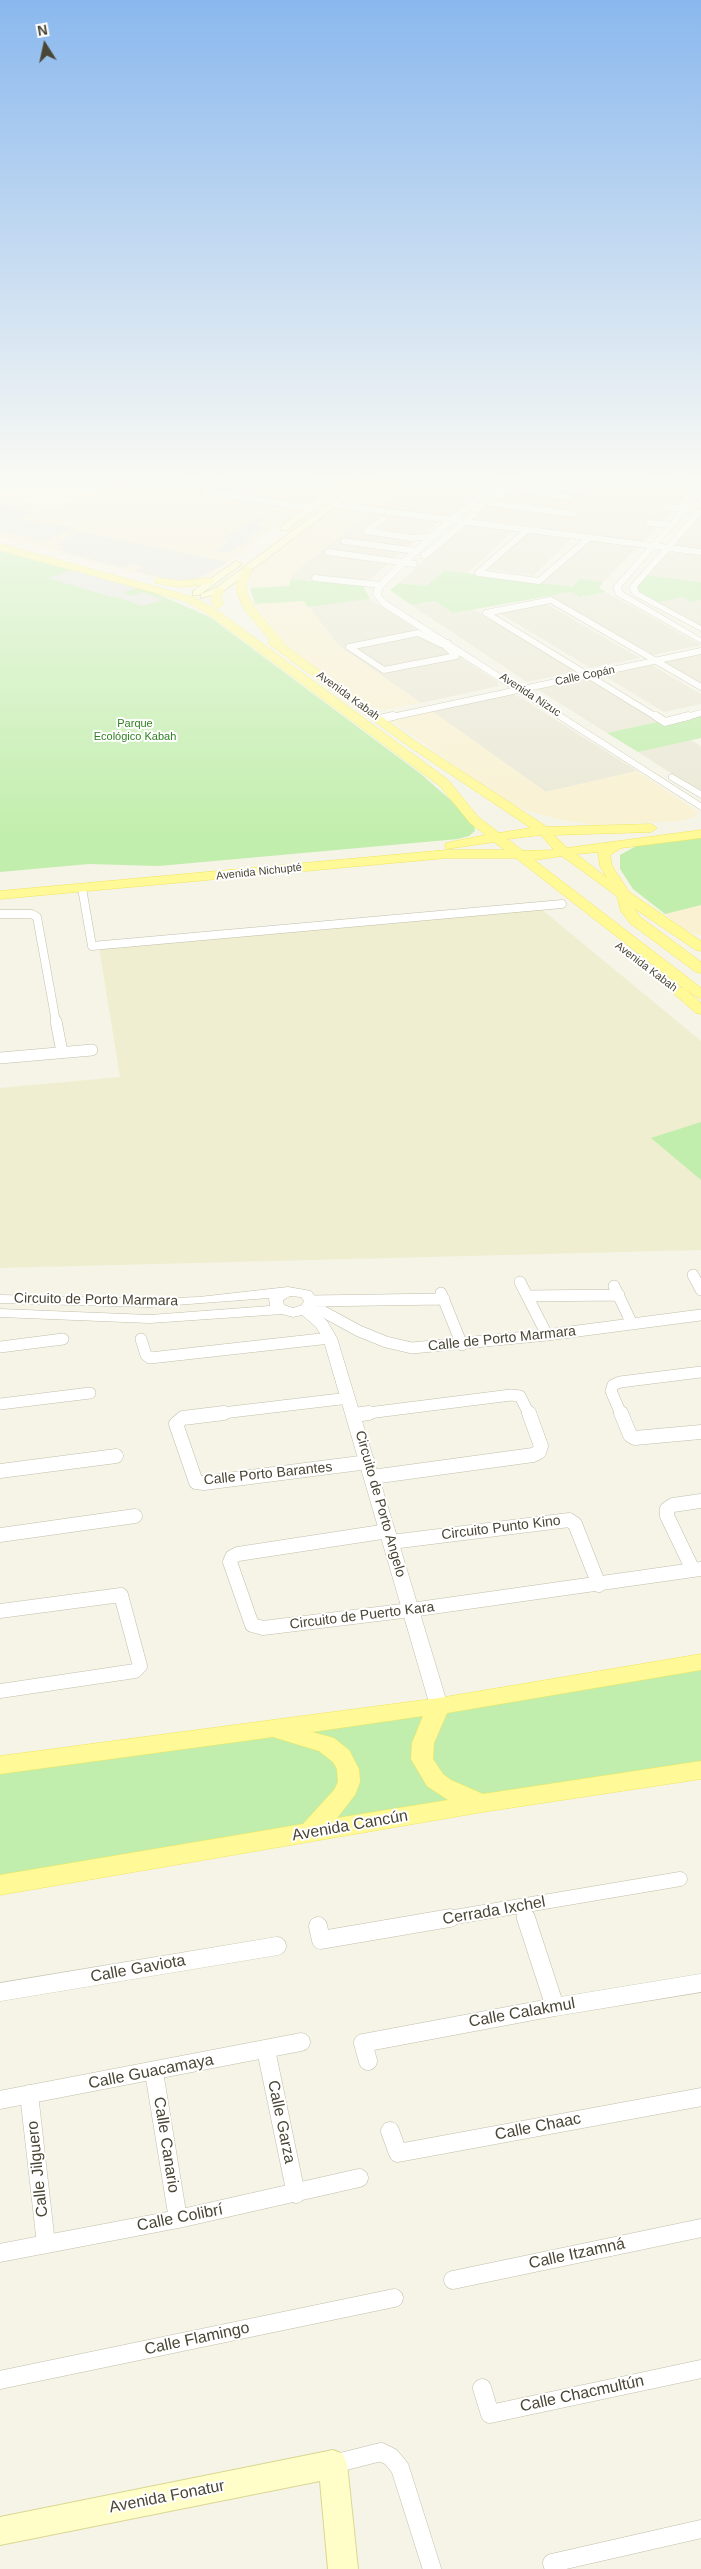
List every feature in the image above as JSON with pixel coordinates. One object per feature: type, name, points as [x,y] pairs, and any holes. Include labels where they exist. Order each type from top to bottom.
[{"type":"main road","name":"Avenida Kabah","points":[[201,600],[444,783],[474,820],[519,856],[565,899],[574,913],[701,1010]]},
{"type":"main road","name":"Avenida Kabah","points":[[204,600],[218,605],[284,650],[411,743],[544,831],[565,852]]},
{"type":"main road","points":[[217,600],[218,605]]},
{"type":"main road","points":[[245,600],[249,608],[284,650]]},
{"type":"main road","points":[[506,805],[601,831]]},
{"type":"main road","points":[[544,831],[601,831],[701,824]]},
{"type":"main road","name":"Avenida Nichupté","points":[[2,893],[82,888],[445,851],[494,836],[544,831]]},
{"type":"main road","points":[[582,831],[574,838],[579,843],[608,845]]},
{"type":"main road","points":[[565,852],[627,842],[701,834]]},
{"type":"main road","points":[[627,842],[603,853],[606,866],[622,892],[628,911],[636,920],[701,969]]},
{"type":"main road","name":"Avenida Nichupté","points":[[2,893],[445,851],[519,856],[565,852]]},
{"type":"main road","points":[[565,852],[594,875],[622,892],[701,947]]},
{"type":"main road","name":"Avenida Kabah","points":[[494,853],[565,899],[701,995]]},
{"type":"main road","points":[[0,1765],[439,1706],[701,1662]]},
{"type":"main road","points":[[439,1706],[422,1743],[422,1759],[425,1766],[435,1780],[443,1786],[483,1803]]},
{"type":"main road","points":[[270,1729],[314,1739],[326,1744],[341,1756],[348,1770],[349,1782],[344,1794],[308,1834]]},
{"type":"main road","name":"Avenida Cancún","points":[[0,1885],[483,1803],[700,1773]]},
{"type":"main road","points":[[333,2464],[344,2569]]},
{"type":"main road","name":"Avenida Fonatur","points":[[0,2531],[333,2464]]},
{"type":"street","name":"Avenida Nizuc","points":[[381,600],[385,604],[435,631],[447,644],[524,688],[701,795]]},
{"type":"street","name":"Avenida Nizuc","points":[[389,600],[701,807]]},
{"type":"street","points":[[701,687],[551,600],[486,613],[665,722],[701,714]]},
{"type":"street","points":[[631,600],[701,641]]},
{"type":"street","points":[[648,600],[701,630]]},
{"type":"street","points":[[418,633],[447,644],[445,646],[456,656],[384,670],[349,647],[418,633]]},
{"type":"street","name":"Calle Copán","points":[[380,719],[701,651]]},
{"type":"street","points":[[82,888],[92,946],[565,899]]},
{"type":"street","points":[[2,893],[3,914],[32,914],[37,918],[62,1052]]},
{"type":"street","points":[[0,1058],[92,1050]]},
{"type":"street","points":[[693,1275],[701,1290]]},
{"type":"street","points":[[520,1282],[546,1335]]},
{"type":"street","points":[[527,1296],[616,1291],[632,1324]]},
{"type":"street","name":"Circuito de Porto Marmara","points":[[0,1299],[130,1303],[199,1301],[301,1292],[306,1294],[309,1305],[293,1313],[280,1310],[202,1317],[119,1319],[0,1313]]},
{"type":"street","points":[[280,1310],[275,1301],[282,1293]]},
{"type":"street","points":[[309,1305],[442,1295],[462,1345]]},
{"type":"street","points":[[199,1301],[202,1317]]},
{"type":"street","name":"Calle de Porto Marmara","points":[[309,1305],[386,1342],[412,1348],[462,1345],[701,1315]]},
{"type":"street","name":"Circuito de Porto Angelo","points":[[309,1305],[330,1338],[439,1706]]},
{"type":"street","points":[[141,1339],[146,1355],[150,1358],[330,1338]]},
{"type":"street","points":[[0,1347],[63,1339]]},
{"type":"street","points":[[701,1372],[620,1382],[613,1386],[611,1391],[630,1435],[635,1438],[701,1432]]},
{"type":"street","points":[[0,1404],[90,1393]]},
{"type":"street","points":[[354,1416],[511,1394],[520,1396],[524,1401],[541,1446],[539,1452],[533,1455],[370,1470]]},
{"type":"street","name":"Calle Porto Barantes","points":[[349,1398],[183,1418],[176,1424],[193,1478],[196,1482],[204,1483],[370,1470]]},
{"type":"street","points":[[0,1471],[116,1456]]},
{"type":"street","points":[[697,1570],[667,1516],[667,1510],[673,1505],[701,1501]]},
{"type":"street","points":[[0,1535],[136,1516]]},
{"type":"street","name":"Circuito Punto Kino","points":[[389,1536],[569,1520],[576,1524],[599,1584]]},
{"type":"street","name":"Circuito de Puerto Kara","points":[[389,1536],[238,1554],[230,1562],[252,1625],[256,1628],[411,1610],[697,1570]]},
{"type":"street","points":[[0,1611],[121,1595],[124,1598],[140,1666],[135,1671],[0,1691]]},
{"type":"street","name":"Cerrada Ixchel","points":[[318,1926],[321,1940],[522,1907],[680,1878]]},
{"type":"street","points":[[522,1907],[555,2007]]},
{"type":"street","name":"Calle Gaviota","points":[[0,1992],[277,1946]]},
{"type":"street","name":"Calle Calakmul","points":[[368,2061],[363,2043],[555,2007],[701,1983]]},
{"type":"street","name":"Calle Guacamaya","points":[[0,2100],[154,2072],[301,2042]]},
{"type":"street","name":"Calle Garza","points":[[266,2050],[296,2194]]},
{"type":"street","name":"Calle Canario","points":[[154,2072],[178,2219]]},
{"type":"street","name":"Calle Jilguero","points":[[29,2094],[46,2244]]},
{"type":"street","name":"Calle Chaac","points":[[390,2131],[398,2153],[701,2097]]},
{"type":"street","name":"Calle Colibrí","points":[[0,2253],[178,2219],[296,2194],[359,2178]]},
{"type":"street","name":"Calle Itzamná","points":[[454,2280],[701,2228]]},
{"type":"street","name":"Calle Flamingo","points":[[0,2380],[394,2298]]},
{"type":"street","name":"Calle Chacmultún","points":[[482,2388],[490,2414],[701,2369]]},
{"type":"street","points":[[333,2464],[382,2452],[391,2457],[400,2468],[432,2569]]},
{"type":"street","points":[[554,2569],[552,2563],[701,2529]]},
{"type":"shaded area","points":[[125,600],[163,600],[142,606]]},
{"type":"shaded area","points":[[304,600],[339,646],[421,703],[385,710],[370,709],[315,669],[284,641],[255,604]]},
{"type":"shaded area","points":[[371,600],[498,682],[498,686],[421,703],[339,646],[308,607]]},
{"type":"shaded area","points":[[556,600],[620,600],[701,645],[653,655]]},
{"type":"shaded area","points":[[670,600],[688,600],[691,602],[701,600],[701,628],[656,603]]},
{"type":"shaded area","points":[[435,601],[453,613],[473,609],[577,671],[527,682],[411,605]]},
{"type":"shaded area","points":[[543,602],[640,658],[590,668],[496,611]]},
{"type":"shaded area","points":[[701,653],[701,684],[661,661]]},
{"type":"shaded area","points":[[650,664],[701,694],[701,704],[664,712],[601,674]]},
{"type":"shaded area","points":[[586,678],[660,721],[607,733],[537,689]]},
{"type":"shaded area","points":[[510,694],[518,696],[637,771],[546,792],[429,709]]},
{"type":"shaded area","points":[[429,709],[546,792],[637,771],[698,812],[694,817],[681,821],[596,825],[557,819],[525,810],[498,797],[391,720]]},
{"type":"shaded area","points":[[691,740],[701,746],[701,792],[638,752]]},
{"type":"shaded area","points":[[701,905],[701,936],[683,928],[665,914]]},
{"type":"shaded area","points":[[540,908],[701,1041],[701,1250],[0,1268],[0,1088],[120,1077],[99,947]]},
{"type":"green space","name":"Parque Ecológico Kabah","points":[[0,600],[171,600],[210,617],[421,774],[454,803],[474,826],[475,831],[469,836],[458,839],[159,866],[89,864],[0,872]]},
{"type":"green space","points":[[254,600],[363,600],[308,607],[304,601],[255,604]]},
{"type":"green space","points":[[404,600],[527,600],[453,613],[435,601],[411,605]]},
{"type":"green space","points":[[651,600],[670,600],[656,603]]},
{"type":"green space","points":[[701,712],[701,738],[638,752],[607,733]]},
{"type":"green space","points":[[701,836],[701,905],[665,914],[633,889],[620,869],[620,855],[640,844]]},
{"type":"green space","points":[[701,1122],[701,1180],[651,1138]]},
{"type":"green space","points":[[701,1663],[701,1770],[0,1885],[0,1765]]}]
